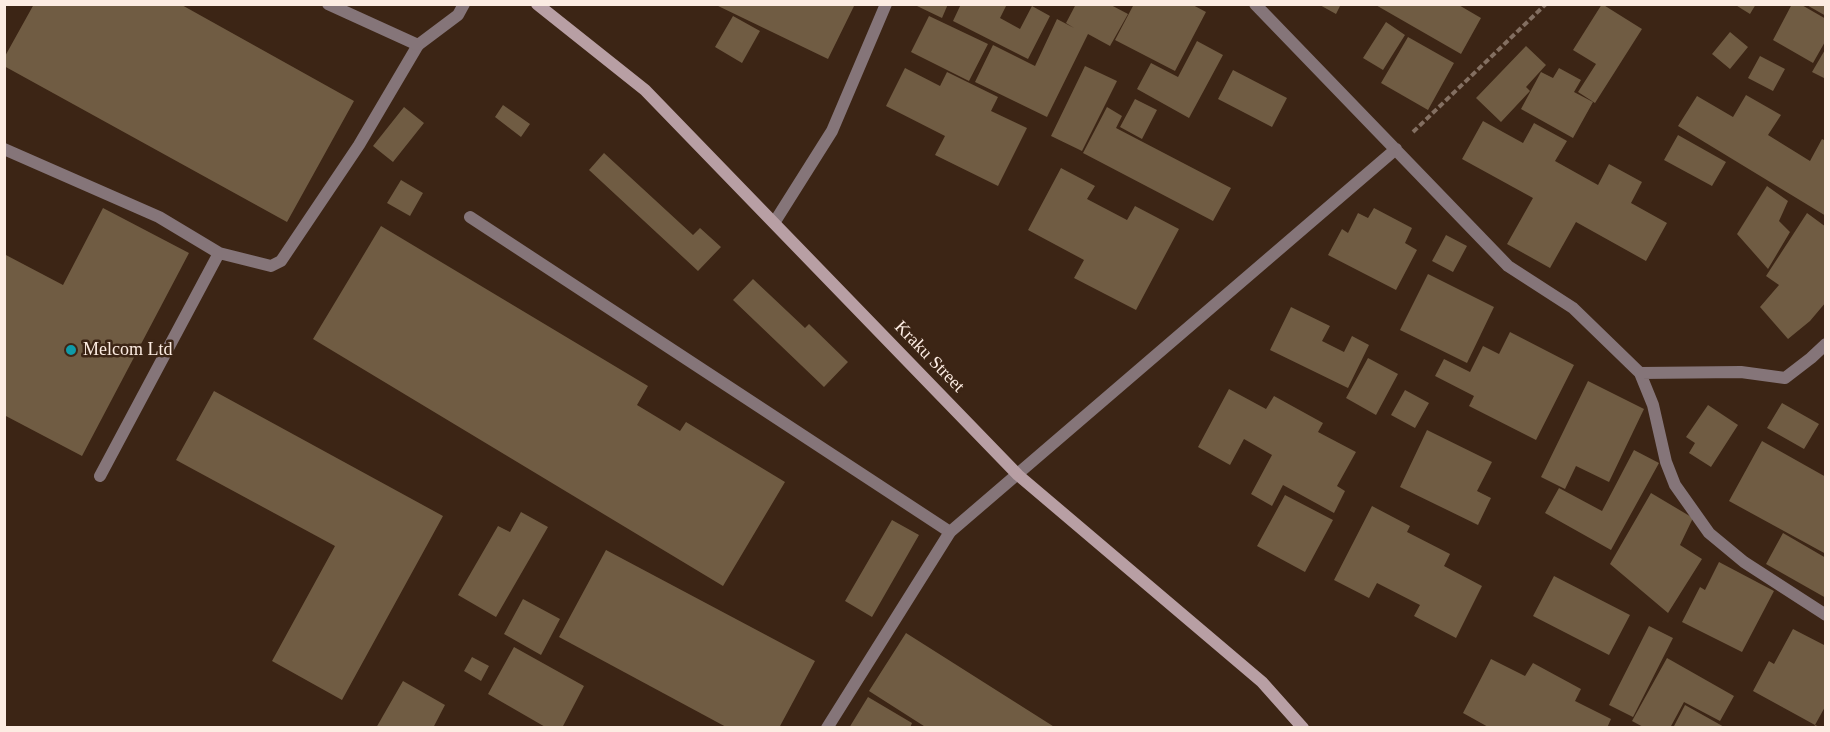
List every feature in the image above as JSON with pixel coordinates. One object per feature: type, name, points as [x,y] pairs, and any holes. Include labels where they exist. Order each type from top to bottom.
[{"type":"main road","name":"Kraku Street","points":[[537,4],[645,90],[1018,475],[1262,682],[1303,728]]},
{"type":"street","points":[[328,4],[418,45]]},
{"type":"street","points":[[4,149],[159,217],[219,253],[271,266],[281,261],[359,145],[418,45],[458,15],[464,4]]},
{"type":"street","points":[[774,223],[832,131],[886,4]]},
{"type":"street","points":[[1255,4],[1508,266],[1573,308],[1640,373],[1653,405],[1666,462],[1675,485],[1709,534],[1744,562],[1826,615]]},
{"type":"street","points":[[827,728],[950,532],[1396,149]]},
{"type":"street","points":[[470,217],[950,532]]},
{"type":"street","points":[[100,476],[219,253]]},
{"type":"street","points":[[1640,373],[1741,372],[1785,378],[1826,344]]},
{"type":"path","points":[[1396,149],[1546,4]]},
{"type":"building","points":[[34,4],[180,4],[354,101],[287,222],[4,66],[4,58]]},
{"type":"building","points":[[714,4],[855,4],[828,59]]},
{"type":"building","points":[[918,4],[948,4],[942,18],[917,6]]},
{"type":"building","points":[[961,4],[1007,4],[1000,18],[1020,29],[1032,6],[1050,16],[1028,59],[953,21]]},
{"type":"building","points":[[1076,4],[1109,4],[1128,14],[1110,46],[1088,34],[1047,117],[975,82],[993,45],[1035,66],[1057,19],[1074,28],[1066,23]]},
{"type":"building","points":[[1134,4],[1191,4],[1206,12],[1175,71],[1115,40]]},
{"type":"building","points":[[1318,4],[1341,4],[1336,14]]},
{"type":"building","points":[[1374,4],[1457,4],[1481,18],[1461,54]]},
{"type":"building","points":[[1602,4],[1642,29],[1595,103],[1578,92],[1596,64],[1573,50]]},
{"type":"building","points":[[1734,4],[1756,4],[1750,14]]},
{"type":"building","points":[[1792,4],[1800,4],[1826,19],[1826,40],[1813,63],[1773,40]]},
{"type":"building","points":[[1805,4],[1826,4],[1826,16]]},
{"type":"building","points":[[733,16],[760,31],[742,63],[715,47]]},
{"type":"building","points":[[929,16],[988,44],[969,81],[911,52]]},
{"type":"building","points":[[1386,22],[1405,35],[1383,70],[1363,58]]},
{"type":"building","points":[[1730,32],[1748,47],[1730,69],[1712,54]]},
{"type":"building","points":[[1408,37],[1454,63],[1428,110],[1381,83]]},
{"type":"building","points":[[1197,41],[1223,55],[1189,118],[1137,89],[1151,63],[1178,77]]},
{"type":"building","points":[[1526,46],[1546,65],[1526,87],[1530,91],[1501,122],[1476,98]]},
{"type":"building","points":[[1826,48],[1826,79],[1812,72]]},
{"type":"building","points":[[1760,56],[1785,69],[1773,91],[1748,78]]},
{"type":"building","points":[[1085,66],[1117,81],[1082,151],[1051,136]]},
{"type":"building","points":[[905,68],[940,86],[947,72],[998,97],[991,111],[1027,128],[998,186],[935,155],[945,136],[886,106]]},
{"type":"building","points":[[1559,68],[1581,80],[1574,92],[1593,102],[1573,138],[1521,109],[1541,72],[1553,78]]},
{"type":"building","points":[[1233,70],[1287,98],[1272,127],[1218,99]]},
{"type":"building","points":[[1746,95],[1781,115],[1768,135],[1810,161],[1822,139],[1826,141],[1826,216],[1678,126],[1697,96],[1733,117]]},
{"type":"building","points":[[1135,99],[1157,110],[1142,139],[1120,127]]},
{"type":"building","points":[[503,105],[530,124],[521,137],[495,117]]},
{"type":"building","points":[[404,107],[424,123],[393,162],[373,146]]},
{"type":"building","points":[[1107,107],[1122,116],[1116,128],[1231,188],[1213,221],[1083,153]]},
{"type":"building","points":[[1483,121],[1523,143],[1534,123],[1567,141],[1555,161],[1598,185],[1609,164],[1642,182],[1631,203],[1667,223],[1646,261],[1576,222],[1550,268],[1507,244],[1533,198],[1462,159]]},
{"type":"building","points":[[1678,135],[1726,162],[1712,186],[1664,160]]},
{"type":"building","points":[[604,153],[693,235],[700,228],[721,247],[698,271],[589,170]]},
{"type":"building","points":[[1061,168],[1095,186],[1087,199],[1127,220],[1135,206],[1179,229],[1136,310],[1074,278],[1084,260],[1028,230]]},
{"type":"building","points":[[401,180],[423,193],[410,216],[387,203]]},
{"type":"building","points":[[1767,186],[1788,201],[1779,221],[1790,232],[1768,269],[1737,234]]},
{"type":"building","name":"Melcom Ltd","points":[[103,208],[189,253],[82,456],[4,415],[4,254],[63,285]]},
{"type":"building","points":[[1374,208],[1412,228],[1405,243],[1417,250],[1396,290],[1328,255],[1342,229],[1348,233],[1358,213],[1368,218]]},
{"type":"building","points":[[1807,213],[1826,227],[1826,302],[1810,321],[1788,339],[1760,307],[1779,285],[1766,276]]},
{"type":"building","points":[[381,226],[648,386],[637,405],[680,431],[686,422],[785,482],[723,586],[313,339]]},
{"type":"building","points":[[1446,235],[1467,246],[1453,272],[1432,261]]},
{"type":"building","points":[[1428,274],[1494,307],[1467,363],[1400,330]]},
{"type":"building","points":[[753,279],[805,328],[809,324],[848,362],[824,387],[733,300]]},
{"type":"building","points":[[1291,307],[1330,326],[1322,341],[1344,352],[1352,336],[1369,345],[1348,388],[1270,350]]},
{"type":"building","points":[[1510,332],[1574,365],[1536,440],[1469,406],[1474,396],[1435,376],[1444,359],[1470,372],[1483,346],[1499,354]]},
{"type":"building","points":[[1368,358],[1398,374],[1376,415],[1346,398]]},
{"type":"building","points":[[1588,381],[1644,409],[1609,482],[1576,466],[1565,489],[1541,477]]},
{"type":"building","points":[[1229,389],[1266,409],[1274,396],[1323,423],[1318,432],[1356,452],[1337,486],[1345,491],[1334,513],[1283,485],[1272,506],[1251,494],[1272,455],[1244,439],[1230,465],[1198,447]]},
{"type":"building","points":[[1405,390],[1429,403],[1415,428],[1391,415]]},
{"type":"building","points":[[214,391],[443,516],[342,700],[272,661],[335,546],[176,460]]},
{"type":"building","points":[[1782,403],[1819,424],[1804,449],[1767,428]]},
{"type":"building","points":[[1708,405],[1738,425],[1711,467],[1689,453],[1695,443],[1686,437]]},
{"type":"building","points":[[1427,430],[1492,462],[1477,491],[1491,498],[1478,525],[1400,487]]},
{"type":"building","points":[[1762,441],[1826,477],[1826,554],[1729,501]]},
{"type":"building","points":[[1634,450],[1659,463],[1611,550],[1545,513],[1559,488],[1602,511]]},
{"type":"building","points":[[1651,493],[1693,518],[1680,545],[1702,559],[1668,613],[1610,564]]},
{"type":"building","points":[[1285,495],[1333,520],[1305,572],[1257,546]]},
{"type":"building","points":[[1372,506],[1410,526],[1407,532],[1450,554],[1444,566],[1482,586],[1456,638],[1414,616],[1420,605],[1377,583],[1369,598],[1334,580]]},
{"type":"building","points":[[521,512],[548,527],[496,617],[458,595],[498,526],[510,532]]},
{"type":"building","points":[[892,520],[919,535],[872,617],[845,601]]},
{"type":"building","points":[[1783,533],[1826,558],[1826,598],[1766,564]]},
{"type":"building","points":[[606,550],[815,661],[779,728],[728,728],[559,637]]},
{"type":"building","points":[[1719,562],[1774,591],[1742,652],[1682,622],[1700,587],[1705,590]]},
{"type":"building","points":[[1554,576],[1630,615],[1609,655],[1533,616]]},
{"type":"building","points":[[523,599],[560,619],[541,655],[504,634]]},
{"type":"building","points":[[1649,626],[1673,638],[1633,717],[1609,705]]},
{"type":"building","points":[[1793,629],[1826,646],[1826,705],[1815,725],[1753,691],[1769,661],[1774,664]]},
{"type":"building","points":[[906,633],[1056,728],[927,728],[869,691]]},
{"type":"building","points":[[514,647],[584,686],[562,728],[547,728],[488,694]]},
{"type":"building","points":[[472,657],[489,666],[481,681],[464,671]]},
{"type":"building","points":[[1667,658],[1734,696],[1720,721],[1684,702],[1670,728],[1645,728],[1632,721]]},
{"type":"building","points":[[1491,659],[1525,676],[1533,663],[1581,689],[1575,701],[1611,719],[1607,728],[1535,728],[1531,726],[1530,728],[1490,728],[1463,713]]},
{"type":"building","points":[[403,681],[445,705],[433,728],[376,728]]},
{"type":"building","points":[[868,697],[912,723],[910,728],[849,728]]},
{"type":"building","points":[[1685,705],[1726,728],[1673,728]]},
{"type":"place","name":"Melcom Ltd","points":[[71,350]]}]
